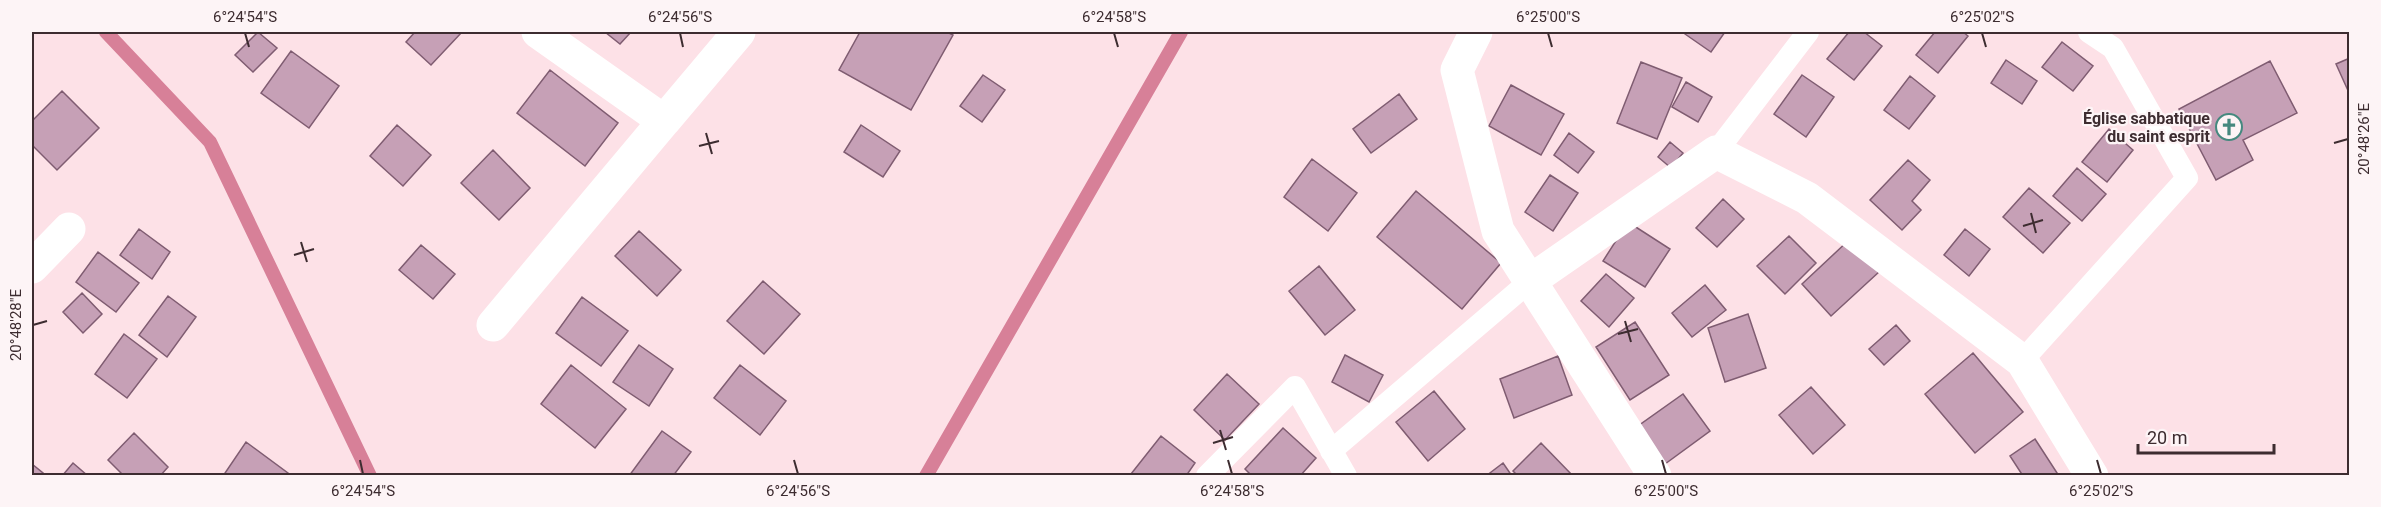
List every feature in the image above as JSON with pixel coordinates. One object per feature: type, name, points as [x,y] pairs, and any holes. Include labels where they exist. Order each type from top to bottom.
[{"type":"street","points":[[538,32],[664,121]]},
{"type":"street","points":[[493,325],[739,32]]},
{"type":"street","points":[[1476,32],[1457,70],[1498,231],[1655,476]]},
{"type":"street","points":[[1530,281],[1716,152],[1808,198],[2022,361],[2092,476]]},
{"type":"street","points":[[32,267],[69,229]]},
{"type":"lane","points":[[1716,152],[1808,32]]},
{"type":"lane","points":[[2022,361],[2187,178],[2113,48],[2089,32]]},
{"type":"lane","points":[[1331,451],[1530,281]]},
{"type":"lane","points":[[1207,476],[1295,387],[1346,476]]},
{"type":"building","points":[[258,32],[277,48],[253,72],[235,55]]},
{"type":"building","points":[[415,32],[462,32],[431,65],[406,42]]},
{"type":"building","points":[[605,32],[631,32],[620,44]]},
{"type":"building","points":[[860,32],[947,32],[953,35],[911,110],[839,70]]},
{"type":"building","points":[[1687,32],[1725,32],[1711,52],[1685,34]]},
{"type":"building","points":[[1849,32],[1864,32],[1882,46],[1854,80],[1827,59]]},
{"type":"building","points":[[1935,32],[1963,32],[1968,36],[1938,73],[1916,55]]},
{"type":"building","points":[[2062,42],[2093,66],[2073,91],[2042,67]]},
{"type":"building","points":[[291,51],[339,86],[309,128],[261,93]]},
{"type":"building","points":[[2350,58],[2350,95],[2336,64]]},
{"type":"building","points":[[2006,60],[2037,81],[2022,104],[1991,83]]},
{"type":"building","name":"Église sabbatique du saint esprit","points":[[2270,61],[2297,113],[2243,140],[2253,160],[2216,180],[2179,109]]},
{"type":"building","points":[[1641,62],[1682,78],[1657,139],[1617,123]]},
{"type":"building","points":[[550,70],[618,123],[585,166],[517,113]]},
{"type":"building","points":[[983,75],[1005,90],[982,122],[960,106]]},
{"type":"building","points":[[1802,75],[1834,97],[1806,137],[1774,114]]},
{"type":"building","points":[[1910,76],[1935,96],[1909,129],[1884,110]]},
{"type":"building","points":[[1686,82],[1712,97],[1698,122],[1672,107]]},
{"type":"building","points":[[1511,85],[1564,114],[1541,155],[1489,126]]},
{"type":"building","points":[[62,91],[99,128],[57,170],[32,145],[32,121]]},
{"type":"building","points":[[1399,94],[1417,119],[1371,153],[1353,129]]},
{"type":"building","points":[[397,125],[431,155],[403,186],[370,156]]},
{"type":"building","points":[[861,125],[900,151],[883,177],[844,152]]},
{"type":"building","points":[[2109,129],[2133,150],[2107,182],[2082,162]]},
{"type":"building","points":[[1569,133],[1594,152],[1578,173],[1554,155]]},
{"type":"building","points":[[1670,142],[1683,153],[1671,168],[1658,157]]},
{"type":"building","points":[[493,150],[530,188],[499,220],[461,183]]},
{"type":"building","points":[[1312,159],[1357,193],[1328,231],[1284,197]]},
{"type":"building","points":[[1908,160],[1930,180],[1912,201],[1921,210],[1902,230],[1870,200]]},
{"type":"building","points":[[2077,168],[2106,194],[2082,221],[2053,196]]},
{"type":"building","points":[[1550,175],[1578,193],[1553,231],[1525,212]]},
{"type":"building","points":[[2029,188],[2070,223],[2043,253],[2003,217]]},
{"type":"building","points":[[1416,191],[1501,263],[1462,309],[1377,237]]},
{"type":"building","points":[[1723,199],[1744,219],[1717,247],[1696,228]]},
{"type":"building","points":[[1628,222],[1670,249],[1645,287],[1603,261]]},
{"type":"building","points":[[139,229],[170,252],[152,279],[120,255]]},
{"type":"building","points":[[1965,229],[1990,249],[1969,276],[1944,255]]},
{"type":"building","points":[[639,231],[681,270],[657,296],[615,256]]},
{"type":"building","points":[[1789,236],[1816,263],[1785,294],[1757,266]]},
{"type":"building","points":[[1850,239],[1880,271],[1831,316],[1802,284]]},
{"type":"building","points":[[421,245],[455,274],[433,299],[399,270]]},
{"type":"building","points":[[98,252],[139,283],[116,312],[76,282]]},
{"type":"building","points":[[1319,266],[1355,310],[1325,335],[1289,291]]},
{"type":"building","points":[[1606,274],[1634,298],[1609,327],[1581,301]]},
{"type":"building","points":[[763,281],[800,314],[764,354],[727,321]]},
{"type":"building","points":[[1705,285],[1726,310],[1692,337],[1672,313]]},
{"type":"building","points":[[82,293],[102,314],[83,333],[63,312]]},
{"type":"building","points":[[168,296],[196,317],[167,357],[139,335]]},
{"type":"building","points":[[582,297],[628,331],[601,366],[556,333]]},
{"type":"building","points":[[1748,314],[1766,368],[1725,382],[1708,328]]},
{"type":"building","points":[[1635,322],[1669,375],[1630,400],[1596,347]]},
{"type":"building","points":[[1896,325],[1910,341],[1884,365],[1869,349]]},
{"type":"building","points":[[124,334],[157,359],[127,398],[95,374]]},
{"type":"building","points":[[639,345],[673,369],[649,406],[613,382]]},
{"type":"building","points":[[1973,353],[2023,412],[1975,453],[1925,394]]},
{"type":"building","points":[[1345,355],[1383,375],[1369,402],[1332,382]]},
{"type":"building","points":[[1558,356],[1572,395],[1514,418],[1500,379]]},
{"type":"building","points":[[571,365],[626,409],[595,448],[541,404]]},
{"type":"building","points":[[740,365],[786,401],[760,435],[714,398]]},
{"type":"building","points":[[1227,374],[1259,404],[1225,440],[1194,410]]},
{"type":"building","points":[[1811,387],[1845,425],[1813,454],[1779,415]]},
{"type":"building","points":[[1434,391],[1465,429],[1428,461],[1396,422]]},
{"type":"building","points":[[1683,394],[1710,431],[1665,464],[1638,426]]},
{"type":"building","points":[[1283,428],[1316,458],[1300,476],[1252,476],[1245,469]]},
{"type":"building","points":[[662,431],[691,452],[673,476],[629,476]]},
{"type":"building","points":[[134,433],[168,467],[160,476],[124,476],[108,460]]},
{"type":"building","points":[[1161,436],[1195,463],[1186,476],[1133,476],[1131,474]]},
{"type":"building","points":[[2035,439],[2059,476],[2023,476],[2010,456]]},
{"type":"building","points":[[246,442],[292,476],[223,476]]},
{"type":"building","points":[[1541,443],[1573,476],[1518,476],[1513,471]]},
{"type":"building","points":[[73,463],[88,476],[62,476]]},
{"type":"building","points":[[1503,463],[1512,476],[1486,476]]},
{"type":"building","points":[[32,464],[43,473],[41,476],[32,476]]},
{"type":"waterway","points":[[106,32],[210,142],[370,476]]},
{"type":"waterway","points":[[926,476],[1181,32]]},
{"type":"place","name":"Église sabbatique du saint esprit","points":[[2229,127]]}]
